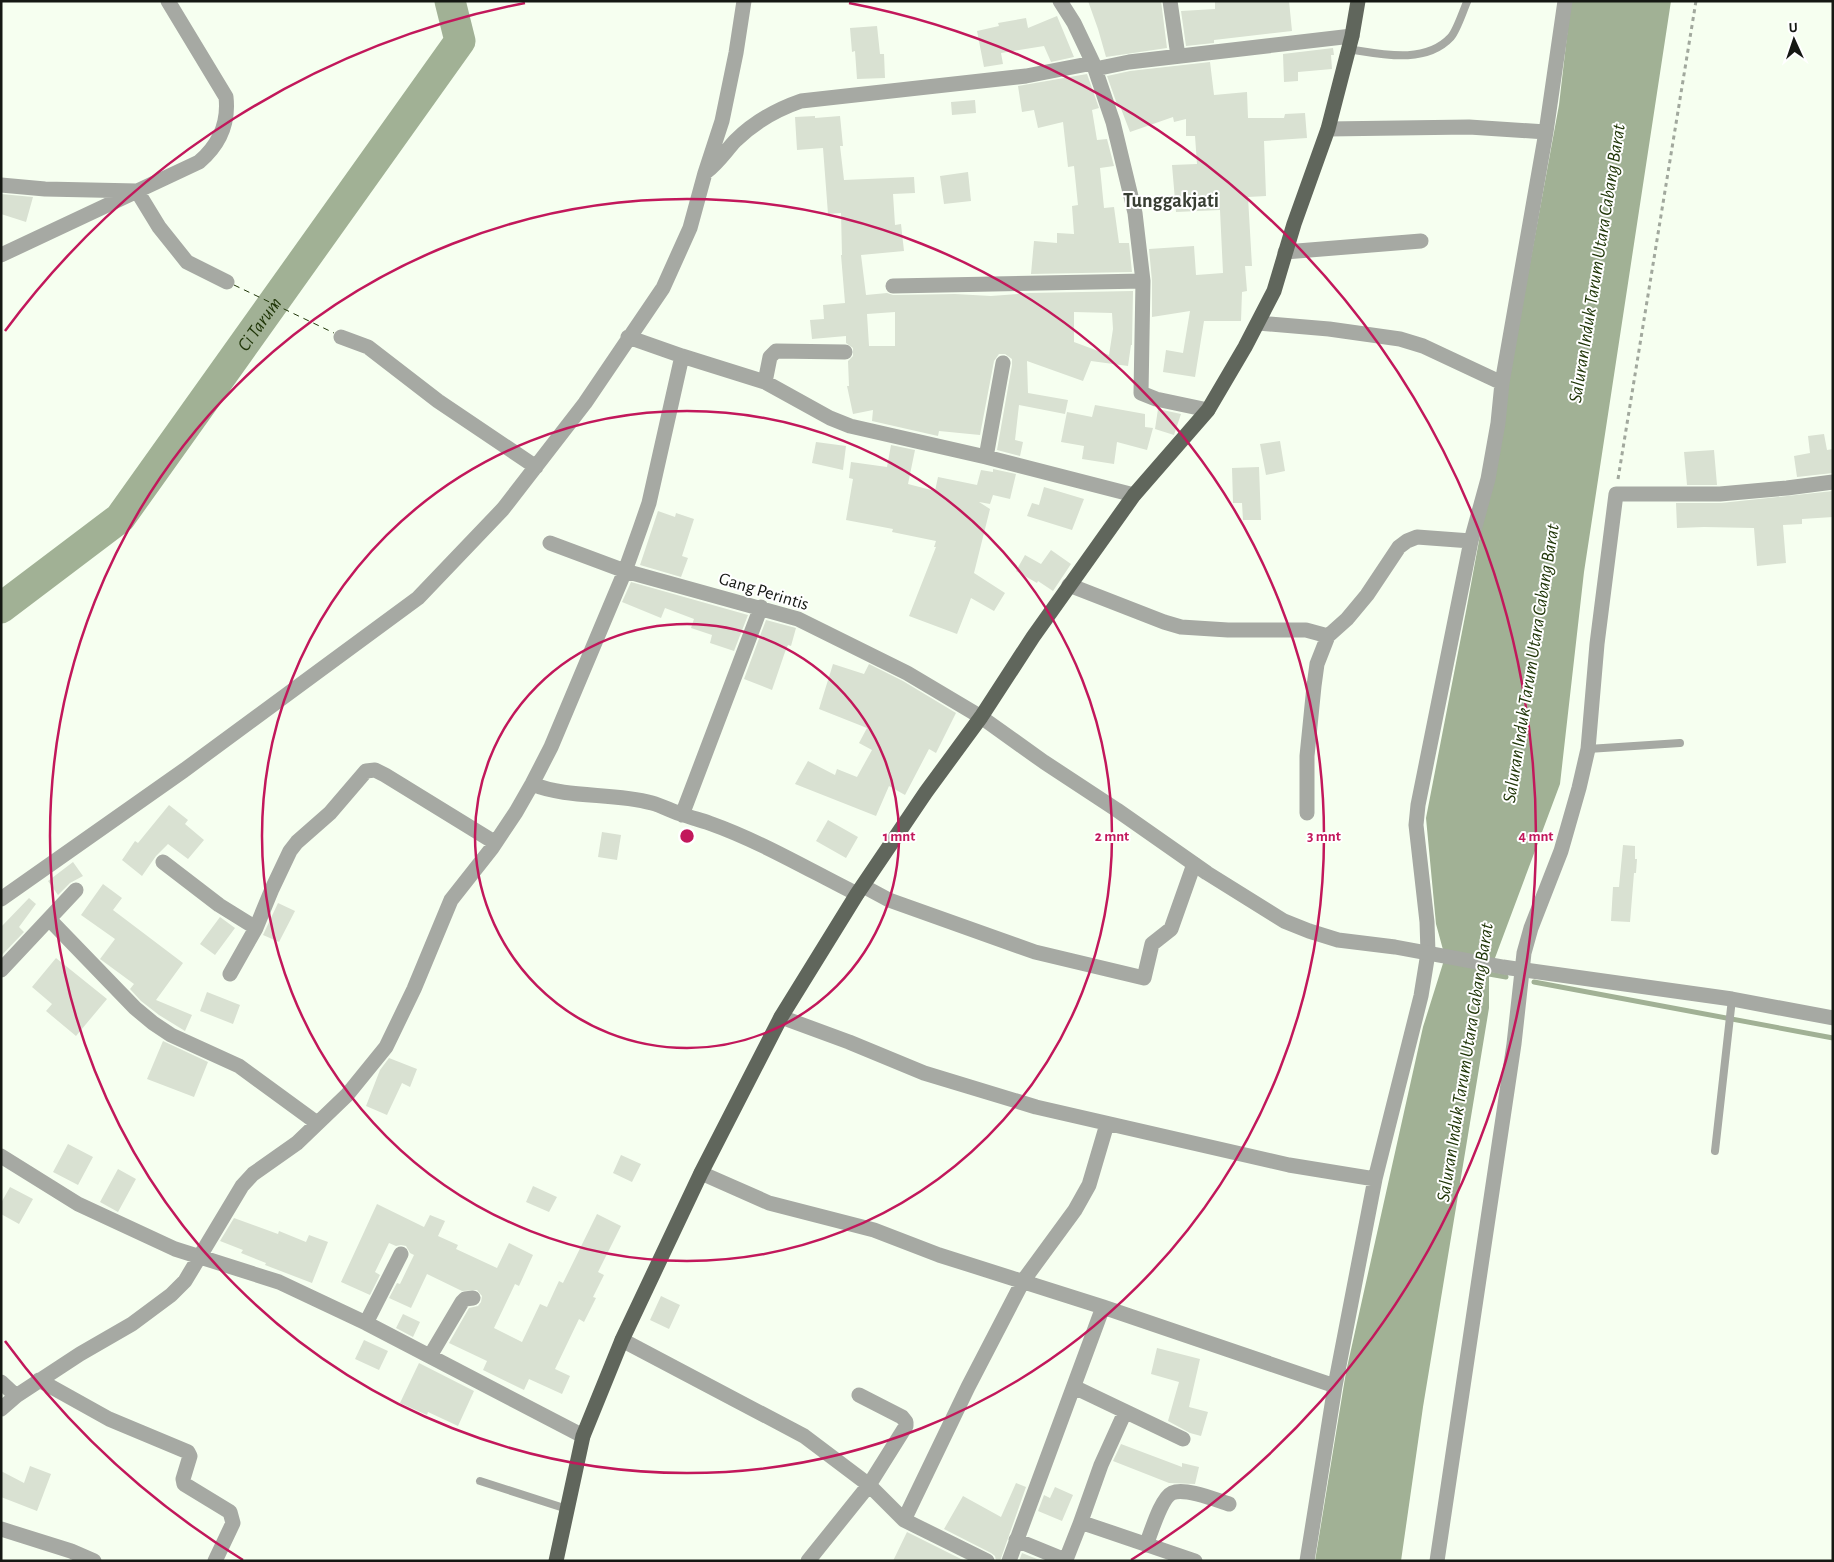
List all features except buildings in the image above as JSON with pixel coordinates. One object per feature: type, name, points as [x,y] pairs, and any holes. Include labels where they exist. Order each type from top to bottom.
[{"type":"main road","points":[[556,1561],[584,1436],[622,1340],[700,1173],[781,1017],[860,890],[926,792],[981,717],[1069,585],[1134,495],[1208,410],[1245,347],[1274,291],[1294,224],[1328,129],[1350,42],[1358,1]]},
{"type":"street","points":[[1,256],[198,162],[208,154],[217,142],[223,132],[226,120],[228,108],[226,97],[168,1]]},
{"type":"street","points":[[1,899],[183,771],[418,598],[503,509],[585,403],[667,280],[690,228],[722,121],[736,53],[744,1]]},
{"type":"street","points":[[1060,1],[1074,23],[1094,66],[1113,122],[1135,213],[1143,281],[1141,393],[1156,399],[1208,410]]},
{"type":"street","points":[[1170,1],[1178,56]]},
{"type":"street","points":[[1306,1561],[1334,1386],[1375,1179],[1421,996],[1428,953],[1427,922],[1416,825],[1418,805],[1471,540],[1488,479],[1502,383],[1546,132],[1565,1]]},
{"type":"street","points":[[705,173],[715,166],[750,128],[787,105],[801,100],[1026,76],[1178,56],[1350,42]]},
{"type":"street","points":[[1328,129],[1469,128],[1546,132]]},
{"type":"street","points":[[1,185],[45,189],[136,191]]},
{"type":"street","points":[[136,191],[159,227],[187,262],[228,282]]},
{"type":"street","points":[[1285,252],[1421,241]]},
{"type":"street","points":[[893,286],[1143,281]]},
{"type":"street","points":[[1258,322],[1400,339],[1423,346],[1502,383]]},
{"type":"street","points":[[341,337],[368,346],[438,401],[536,467]]},
{"type":"street","points":[[628,337],[765,382],[830,418],[850,426],[986,457],[1134,495]]},
{"type":"street","points":[[765,382],[770,357],[776,351],[844,352]]},
{"type":"street","points":[[1,1409],[40,1380],[132,1324],[172,1295],[185,1282],[242,1186],[253,1174],[297,1143],[347,1095],[386,1047],[414,989],[451,900],[516,812],[551,747],[625,571],[649,503],[682,356]]},
{"type":"street","points":[[986,457],[1003,364]]},
{"type":"street","points":[[1437,1561],[1514,1044],[1521,970],[1531,928],[1561,851],[1588,749],[1597,644],[1616,494],[1720,494],[1833,482]]},
{"type":"street","points":[[1307,813],[1307,756],[1314,686],[1317,664],[1328,636],[1347,619],[1362,601],[1394,554],[1407,541],[1417,537],[1471,540]]},
{"type":"street","name":"Gang Perintis","points":[[550,543],[625,571],[798,619],[890,665],[981,717],[1194,864],[1284,921],[1309,931],[1338,940],[1395,947],[1521,970],[1732,1004],[1833,1018]]},
{"type":"street","points":[[1069,585],[1181,627],[1228,630],[1306,630],[1328,636]]},
{"type":"street","points":[[682,815],[761,608]]},
{"type":"street","points":[[230,974],[256,928],[272,889],[294,846],[330,813],[366,771],[375,770],[385,775],[494,842]]},
{"type":"street","points":[[532,784],[563,793],[611,795],[654,804],[710,823],[860,890],[898,904],[1035,952],[1144,978],[1152,944],[1172,929],[1194,864]]},
{"type":"street","points":[[163,862],[219,905],[256,928]]},
{"type":"street","points":[[1,970],[76,890]]},
{"type":"street","points":[[49,919],[135,1008],[153,1023],[171,1035],[239,1066],[317,1123]]},
{"type":"street","points":[[781,1017],[849,1042],[924,1073],[1036,1107],[1289,1165],[1375,1179]]},
{"type":"street","points":[[904,1520],[968,1387],[1023,1281],[1075,1210],[1089,1185],[1107,1124]]},
{"type":"street","points":[[1,1156],[78,1204],[175,1248],[279,1282],[366,1323],[584,1436]]},
{"type":"street","points":[[700,1173],[769,1203],[874,1230],[939,1255],[1103,1306],[1334,1386]]},
{"type":"street","points":[[366,1323],[401,1254]]},
{"type":"street","points":[[430,1356],[462,1302],[465,1299],[473,1298]]},
{"type":"street","points":[[1009,1561],[1103,1306]]},
{"type":"street","points":[[622,1340],[804,1436],[870,1485],[904,1520],[987,1561]]},
{"type":"street","points":[[40,1380],[109,1418],[188,1452],[190,1456],[183,1479],[184,1484],[230,1512],[232,1516],[233,1524],[215,1561]]},
{"type":"street","points":[[1,1382],[16,1396]]},
{"type":"street","points":[[1074,1387],[1184,1439]]},
{"type":"street","points":[[808,1561],[870,1485],[906,1426],[906,1422],[902,1417],[859,1395]]},
{"type":"street","points":[[1016,1540],[1064,1560],[1069,1553],[1101,1465],[1125,1412]]},
{"type":"street","points":[[1146,1545],[1164,1501],[1171,1493],[1182,1491],[1230,1504]]},
{"type":"street","points":[[1080,1524],[1087,1524],[1195,1561]]},
{"type":"street","points":[[1,1529],[71,1551],[94,1561]]},
{"type":"lane","points":[[1350,42],[1385,55],[1412,56],[1435,48],[1452,36],[1467,2]]},
{"type":"lane","points":[[1588,749],[1680,743]]},
{"type":"lane","points":[[1715,1151],[1732,1004]]},
{"type":"lane","points":[[480,1481],[567,1509]]},
{"type":"path","points":[[1616,494],[1696,1]]},
{"type":"water","name":"Saluran Induk Tarum Utara Cabang Barat","points":[[1571,1],[1671,1],[1584,572],[1560,784],[1489,974],[1489,1008],[1423,1407],[1401,1561],[1315,1561],[1346,1372],[1423,1027],[1445,957],[1436,924],[1426,818],[1559,105]]},
{"type":"waterway","name":"Ci Tarum","points":[[1,608],[120,518],[460,41],[450,1]]},
{"type":"waterway","name":"Saluran Induk Tarum Utara Cabang Barat","points":[[1489,974],[1506,977]]},
{"type":"waterway","points":[[1534,982],[1833,1038]]},
{"type":"ferry route","points":[[234,285],[334,333]]},
{"type":"district","name":"Tunggakjati","points":[[1171,200]]}]
